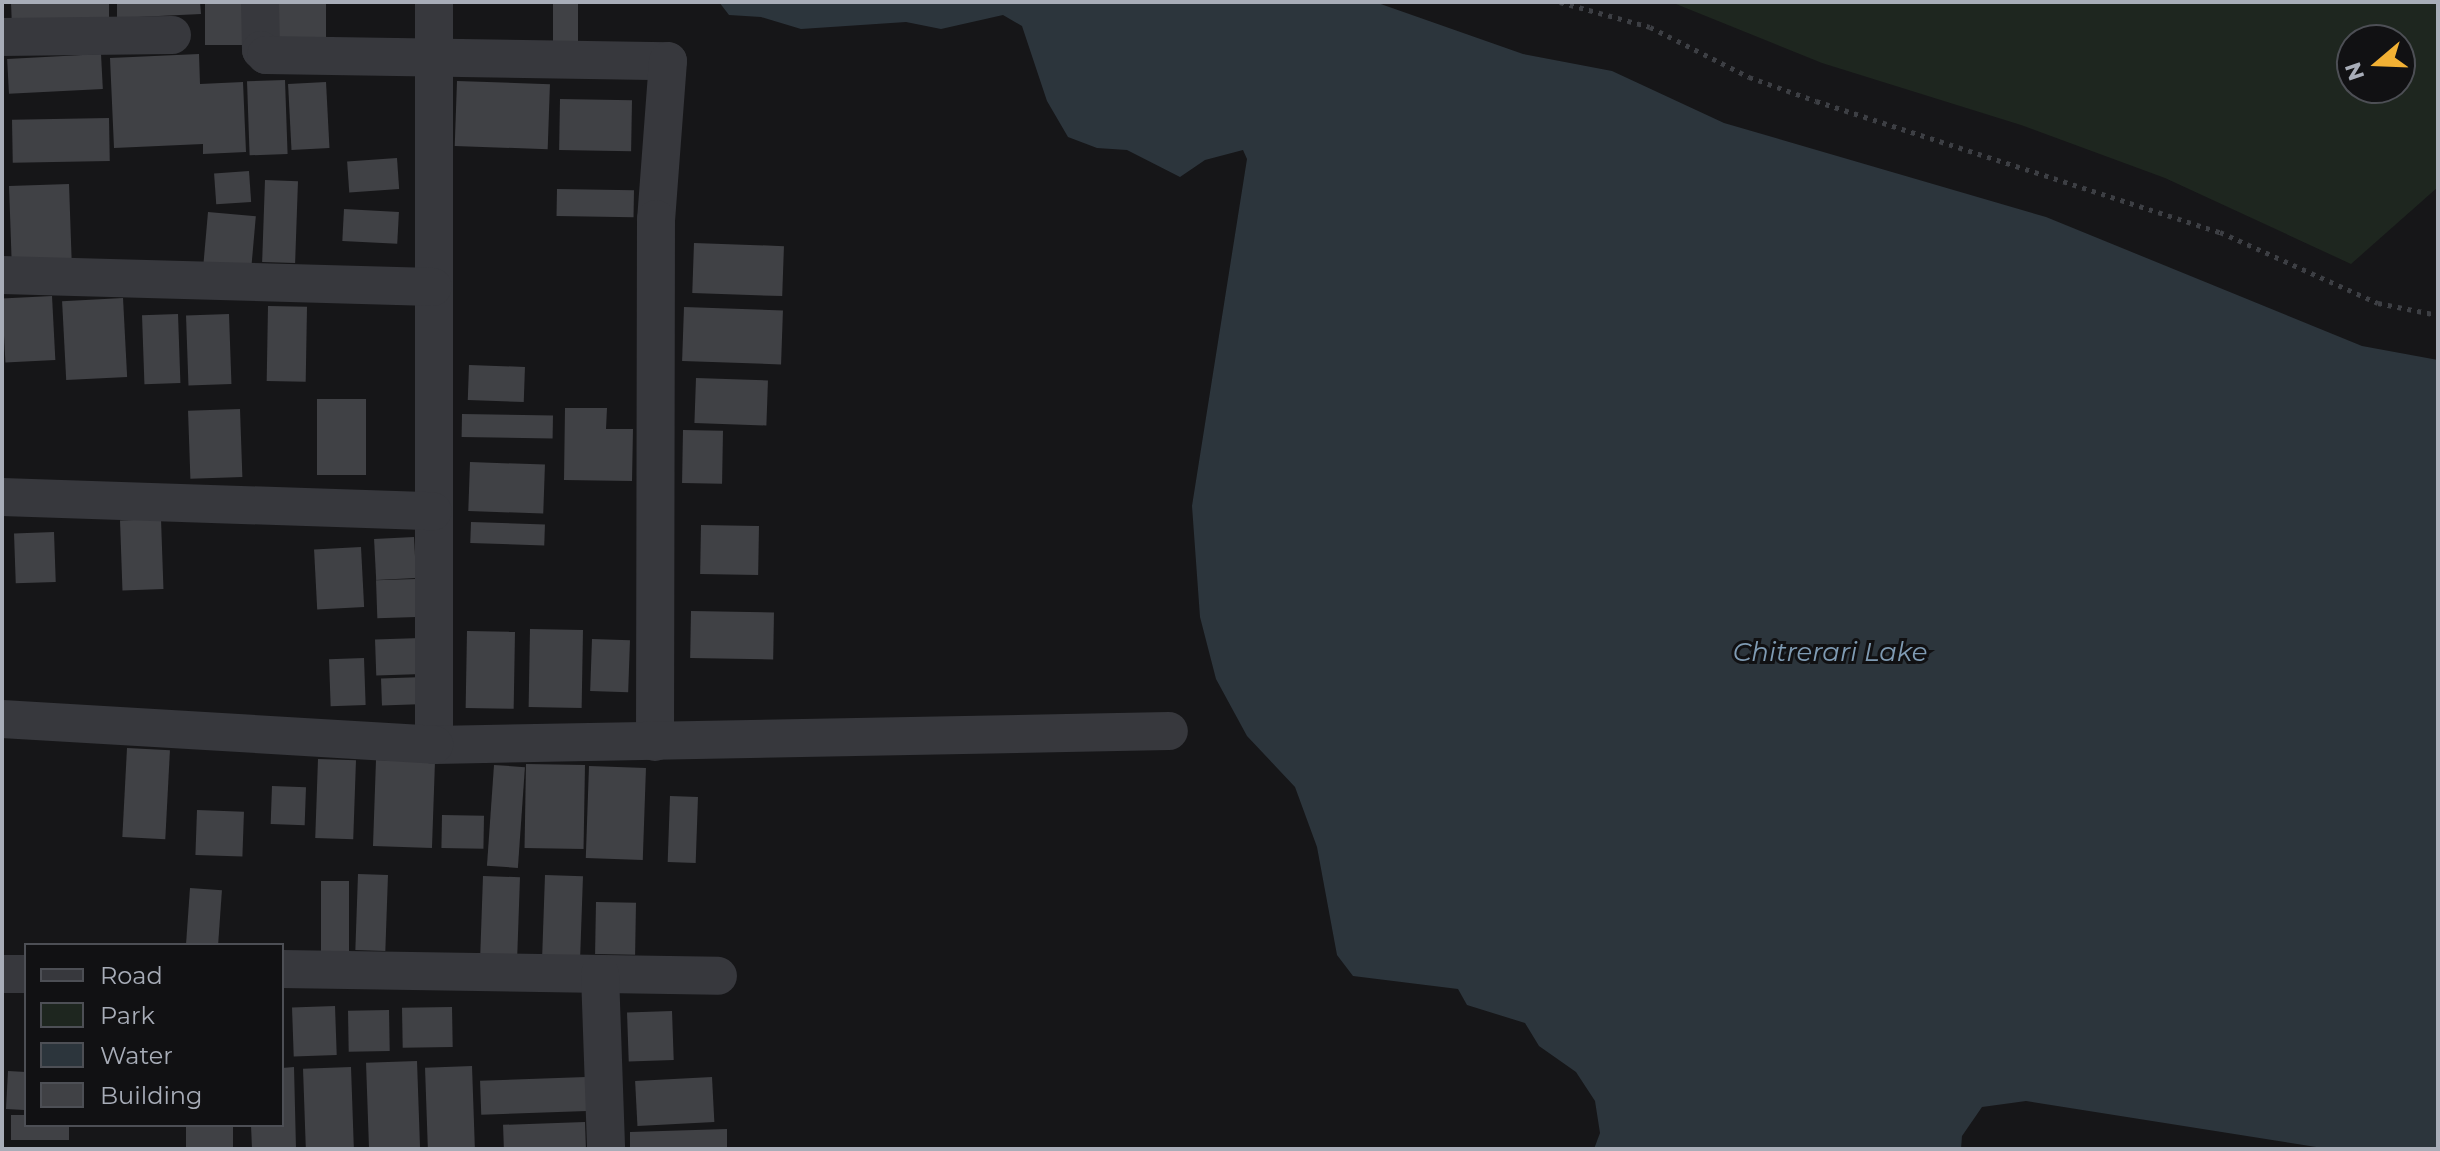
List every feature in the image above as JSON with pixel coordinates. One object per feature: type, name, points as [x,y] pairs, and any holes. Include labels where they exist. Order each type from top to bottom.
[{"type":"street","points":[[260,2],[261,50],[266,55],[434,60],[668,61],[656,219],[655,742]]},
{"type":"street","points":[[434,2],[434,745]]},
{"type":"street","points":[[2,37],[172,35]]},
{"type":"street","points":[[2,275],[433,287]]},
{"type":"street","points":[[2,497],[433,511]]},
{"type":"street","points":[[2,719],[434,745],[1169,731]]},
{"type":"street","points":[[284,969],[718,976]]},
{"type":"street","points":[[2,974],[24,974]]},
{"type":"street","points":[[600,974],[606,1149]]},
{"type":"path","points":[[1560,2],[1650,27],[1749,77],[1816,101],[2220,232],[2378,303],[2438,315]]},
{"type":"green space","points":[[1671,2],[2438,2],[2438,187],[2351,264],[2165,178],[2021,125],[1822,63]]},
{"type":"water","name":"Chitrerari Lake","points":[[719,2],[1375,2],[1523,54],[1612,71],[1724,123],[2046,217],[2362,346],[2438,360],[2438,1149],[2329,1149],[2026,1101],[1982,1107],[1962,1136],[1961,1149],[1594,1149],[1600,1133],[1595,1101],[1576,1072],[1539,1046],[1525,1023],[1467,1005],[1458,989],[1353,976],[1337,955],[1317,847],[1295,787],[1247,736],[1216,679],[1200,617],[1192,506],[1247,159],[1243,150],[1205,160],[1180,177],[1127,150],[1097,148],[1068,137],[1047,101],[1022,26],[1003,15],[941,29],[906,22],[801,29],[761,17],[729,15]]},
{"type":"building","points":[[11,2],[109,2],[109,24],[12,28]]},
{"type":"building","points":[[117,2],[200,2],[201,14],[117,18]]},
{"type":"building","points":[[205,2],[251,2],[251,45],[205,45]]},
{"type":"building","points":[[277,2],[326,2],[326,47],[277,47]]},
{"type":"building","points":[[553,2],[578,2],[578,47],[553,47]]},
{"type":"building","points":[[101,54],[103,89],[9,94],[7,59]]},
{"type":"building","points":[[199,54],[200,84],[243,82],[246,152],[203,154],[203,144],[114,148],[110,58]]},
{"type":"building","points":[[285,80],[288,154],[250,155],[247,81]]},
{"type":"building","points":[[457,81],[550,84],[548,149],[455,146]]},
{"type":"building","points":[[326,82],[329,148],[292,150],[288,84]]},
{"type":"building","points":[[560,99],[632,100],[631,151],[559,150]]},
{"type":"building","points":[[109,118],[110,161],[13,163],[12,120]]},
{"type":"building","points":[[397,158],[399,189],[349,192],[347,161]]},
{"type":"building","points":[[249,171],[251,202],[216,204],[214,173]]},
{"type":"building","points":[[265,180],[298,181],[295,263],[262,262]]},
{"type":"building","points":[[69,184],[72,260],[12,262],[9,186]]},
{"type":"building","points":[[557,189],[634,190],[634,217],[557,216]]},
{"type":"building","points":[[344,209],[399,212],[397,244],[342,241]]},
{"type":"building","points":[[208,212],[256,216],[251,268],[203,264]]},
{"type":"building","points":[[694,243],[784,246],[782,296],[692,293]]},
{"type":"building","points":[[52,296],[55,360],[5,363],[2,299]]},
{"type":"building","points":[[123,298],[127,377],[66,380],[62,301]]},
{"type":"building","points":[[268,306],[307,307],[306,382],[267,381]]},
{"type":"building","points":[[684,307],[783,310],[781,364],[682,361]]},
{"type":"building","points":[[178,314],[180,383],[144,384],[142,315]]},
{"type":"building","points":[[229,314],[231,384],[188,385],[186,316]]},
{"type":"building","points":[[469,365],[525,367],[524,402],[468,400]]},
{"type":"building","points":[[696,378],[768,381],[766,425],[694,423]]},
{"type":"building","points":[[317,399],[366,399],[366,475],[317,475]]},
{"type":"building","points":[[565,408],[607,408],[606,429],[633,429],[632,481],[564,480]]},
{"type":"building","points":[[240,409],[242,477],[190,479],[188,411]]},
{"type":"building","points":[[462,414],[553,416],[553,439],[462,437]]},
{"type":"building","points":[[683,430],[723,431],[722,484],[682,483]]},
{"type":"building","points":[[470,462],[545,465],[543,514],[468,511]]},
{"type":"building","points":[[161,519],[163,589],[122,590],[120,520]]},
{"type":"building","points":[[471,522],[545,525],[544,546],[470,543]]},
{"type":"building","points":[[701,525],[759,526],[758,575],[700,574]]},
{"type":"building","points":[[54,532],[56,582],[16,583],[14,533]]},
{"type":"building","points":[[414,537],[416,578],[376,580],[374,539]]},
{"type":"building","points":[[361,547],[364,607],[317,609],[314,549]]},
{"type":"building","points":[[415,579],[416,617],[377,618],[376,580]]},
{"type":"building","points":[[691,611],[774,612],[773,659],[690,658]]},
{"type":"building","points":[[530,629],[583,630],[582,708],[529,707]]},
{"type":"building","points":[[467,631],[515,632],[514,709],[466,708]]},
{"type":"building","points":[[421,638],[422,674],[376,676],[375,640]]},
{"type":"building","points":[[592,639],[630,640],[628,692],[590,691]]},
{"type":"building","points":[[364,658],[366,705],[331,706],[329,659]]},
{"type":"building","points":[[424,677],[425,704],[382,705],[381,679]]},
{"type":"building","points":[[127,748],[170,750],[165,839],[122,837]]},
{"type":"building","points":[[318,759],[356,760],[353,839],[315,838]]},
{"type":"building","points":[[376,760],[435,762],[432,848],[373,846]]},
{"type":"building","points":[[526,764],[585,765],[584,849],[525,848]]},
{"type":"building","points":[[494,765],[525,767],[518,868],[487,866]]},
{"type":"building","points":[[589,766],[646,768],[643,860],[586,858]]},
{"type":"building","points":[[272,786],[306,787],[305,825],[271,824]]},
{"type":"building","points":[[670,796],[698,797],[696,863],[668,862]]},
{"type":"building","points":[[197,810],[244,812],[242,857],[195,855]]},
{"type":"building","points":[[442,815],[484,816],[483,849],[441,848]]},
{"type":"building","points":[[358,874],[388,875],[385,951],[355,950]]},
{"type":"building","points":[[545,875],[583,876],[580,956],[542,955]]},
{"type":"building","points":[[483,876],[520,877],[517,962],[480,961]]},
{"type":"building","points":[[321,881],[349,881],[349,954],[321,954]]},
{"type":"building","points":[[190,888],[222,890],[218,943],[186,943]]},
{"type":"building","points":[[596,902],[636,903],[635,955],[595,954]]},
{"type":"building","points":[[335,1006],[337,1055],[294,1056],[292,1008]]},
{"type":"building","points":[[452,1007],[453,1047],[403,1048],[402,1008]]},
{"type":"building","points":[[389,1010],[390,1051],[349,1052],[348,1011]]},
{"type":"building","points":[[672,1011],[674,1060],[629,1062],[627,1013]]},
{"type":"building","points":[[417,1061],[420,1149],[369,1149],[366,1063]]},
{"type":"building","points":[[472,1066],[475,1149],[428,1149],[425,1068]]},
{"type":"building","points":[[294,1067],[296,1149],[252,1149],[251,1127],[284,1127],[284,1068]]},
{"type":"building","points":[[351,1067],[354,1149],[306,1149],[303,1069]]},
{"type":"building","points":[[8,1071],[24,1072],[24,1110],[6,1109]]},
{"type":"building","points":[[586,1077],[587,1111],[481,1115],[480,1081]]},
{"type":"building","points":[[712,1077],[714,1122],[637,1126],[635,1081]]},
{"type":"building","points":[[11,1115],[24,1115],[24,1127],[69,1127],[69,1140],[11,1140]]},
{"type":"building","points":[[585,1122],[586,1149],[504,1149],[503,1125]]},
{"type":"building","points":[[186,1127],[233,1127],[233,1149],[186,1149]]},
{"type":"building","points":[[727,1129],[727,1149],[630,1149],[630,1132]]}]
